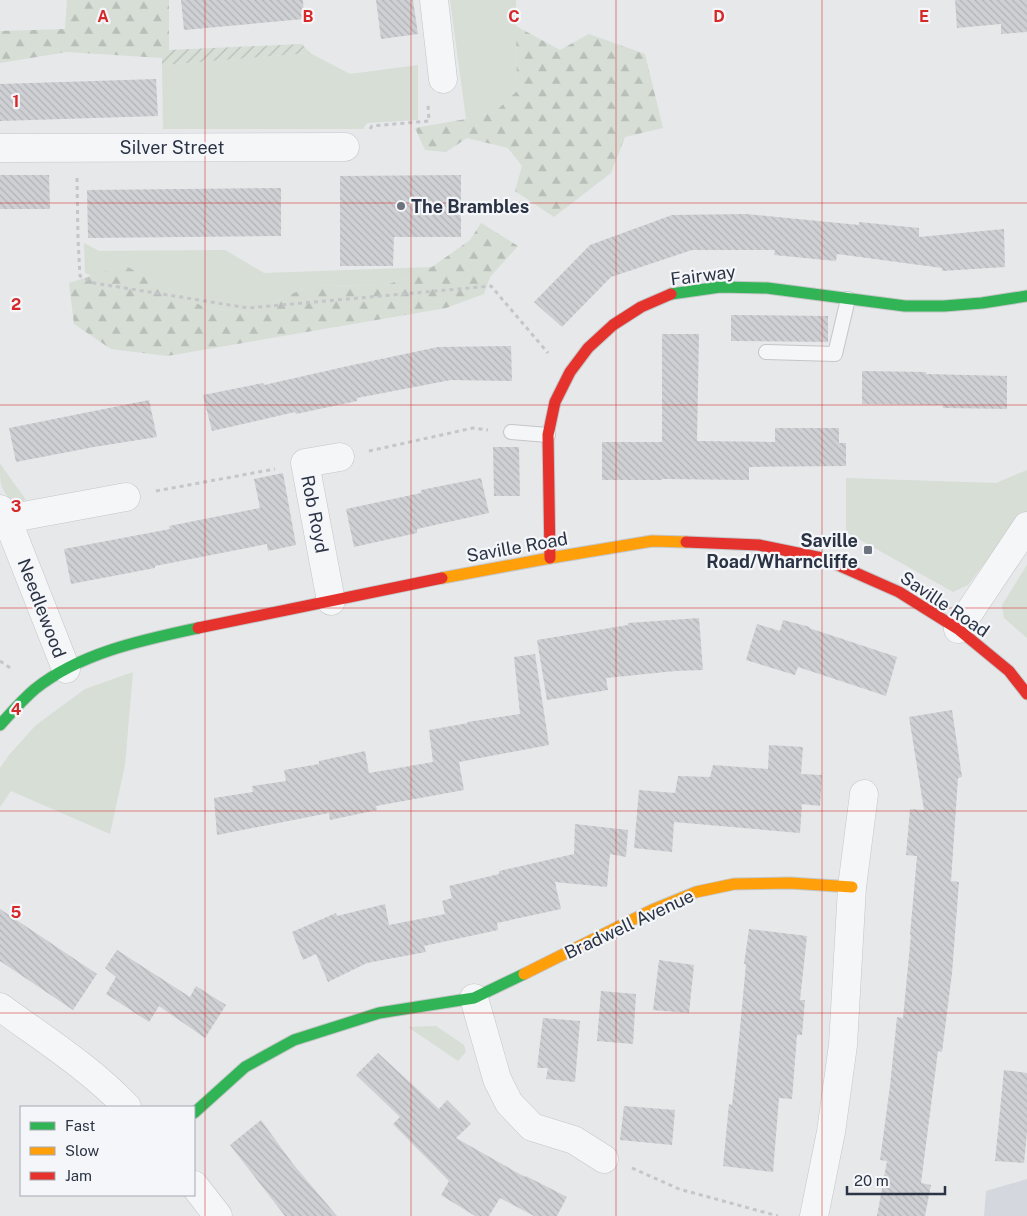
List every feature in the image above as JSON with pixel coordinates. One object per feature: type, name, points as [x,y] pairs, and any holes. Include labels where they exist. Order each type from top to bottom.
[{"type":"street","points":[[434,0],[443,79]]},
{"type":"street","name":"Silver Street","points":[[0,148],[345,147]]},
{"type":"street","name":"Fairway","points":[[550,558],[548,435],[555,402],[570,372],[588,348],[613,325],[641,307],[673,293],[720,287],[767,288],[905,306],[944,306],[982,303],[1027,296]]},
{"type":"street","name":"Rob Royd","points":[[331,601],[305,463],[340,457]]},
{"type":"street","name":"Needlewood","points":[[66,669],[4,514],[126,497]]},
{"type":"street","points":[[958,629],[1027,526]]},
{"type":"street","name":"Saville Road","points":[[0,725],[34,690],[66,669],[133,643],[331,601],[550,558],[652,541],[759,545],[822,558],[899,592],[958,629],[1009,671],[1027,694]]},
{"type":"street","points":[[814,1216],[831,1132],[844,1045],[852,887],[864,794]]},
{"type":"street","name":"Bradwell Avenue","points":[[195,1112],[245,1067],[294,1040],[379,1013],[474,998],[652,910],[696,892],[734,884],[790,883],[852,887]]},
{"type":"street","points":[[474,998],[497,1079],[509,1103],[532,1127],[580,1131],[604,1159]]},
{"type":"street","points":[[0,1008],[88,1070],[126,1106]]},
{"type":"street","points":[[195,1186],[218,1216]]},
{"type":"lane","points":[[766,352],[835,354],[848,299]]},
{"type":"lane","points":[[511,432],[548,435]]},
{"type":"path","points":[[345,147],[367,134],[372,126],[429,121],[428,99],[443,79]]},
{"type":"path","points":[[77,147],[80,276],[94,283],[248,308],[491,286],[555,363],[570,372]]},
{"type":"path","points":[[340,457],[473,428],[511,432]]},
{"type":"path","points":[[126,497],[305,463]]},
{"type":"path","points":[[604,1159],[621,1163],[679,1189],[778,1216]]},
{"type":"shaded area","points":[[1027,1179],[1027,1216],[984,1216],[986,1191]]},
{"type":"green space","points":[[67,0],[169,0],[169,50],[162,58],[67,52],[0,63],[0,31],[65,29]]},
{"type":"green space","points":[[450,0],[516,0],[517,91],[495,112],[466,119]]},
{"type":"green space","points":[[516,26],[560,50],[589,34],[645,54],[663,128],[625,137],[611,173],[554,217],[515,191],[522,166],[508,148],[467,138],[446,152],[425,150],[415,128],[495,112],[517,91]]},
{"type":"green space","points":[[302,44],[310,53],[162,65],[162,58],[169,50]]},
{"type":"green space","points":[[310,53],[350,74],[418,65],[418,120],[367,123],[363,129],[163,129],[162,65]]},
{"type":"green space","points":[[481,223],[518,246],[490,277],[484,294],[446,308],[167,356],[111,349],[74,324],[69,283],[124,265],[204,307],[250,313],[311,285],[384,286],[432,267],[470,240]]},
{"type":"green space","points":[[84,243],[99,251],[225,250],[264,273],[432,267],[384,286],[311,285],[250,313],[204,307],[124,265],[92,276],[85,273]]},
{"type":"green space","points":[[0,464],[26,500],[14,504],[6,494],[1,482]]},
{"type":"green space","points":[[1027,470],[1027,513],[1013,526],[968,585],[953,592],[846,532],[846,478],[996,483]]},
{"type":"green space","points":[[1027,565],[1027,638],[1004,618],[1002,605]]},
{"type":"green space","points":[[133,672],[125,765],[110,834],[11,791],[0,807],[0,768],[36,725],[85,689]]},
{"type":"green space","points":[[436,1026],[464,1045],[466,1052],[458,1061],[408,1027]]},
{"type":"building","points":[[181,0],[303,0],[304,19],[184,30]]},
{"type":"building","points":[[376,0],[413,0],[418,34],[381,39]]},
{"type":"building","points":[[955,0],[1027,0],[1027,32],[1001,34],[1001,24],[957,28]]},
{"type":"building","points":[[156,79],[158,116],[0,121],[0,84]]},
{"type":"building","points":[[0,175],[49,175],[50,209],[0,209]]},
{"type":"building","name":"The Brambles","points":[[461,175],[461,237],[394,237],[393,266],[340,266],[340,176]]},
{"type":"building","points":[[281,188],[281,236],[88,238],[87,190]]},
{"type":"building","points":[[746,214],[859,225],[859,222],[919,228],[919,237],[1004,229],[1005,267],[942,271],[942,268],[837,254],[836,261],[774,255],[775,250],[692,250],[611,277],[562,327],[534,302],[590,245],[672,215]]},
{"type":"building","points":[[731,315],[828,316],[828,342],[731,341]]},
{"type":"building","points":[[662,334],[699,334],[697,441],[775,442],[775,428],[839,428],[839,443],[846,443],[846,466],[749,467],[749,480],[602,480],[602,442],[662,442]]},
{"type":"building","points":[[511,346],[512,381],[451,380],[357,398],[357,401],[296,414],[295,412],[212,431],[203,395],[263,383],[264,385],[438,347]]},
{"type":"building","points":[[862,371],[1007,376],[1007,409],[943,408],[943,405],[862,404]]},
{"type":"building","points":[[149,400],[157,437],[16,462],[9,428]]},
{"type":"building","points":[[493,447],[519,447],[520,496],[494,496]]},
{"type":"building","points":[[283,473],[296,545],[268,551],[267,544],[71,584],[64,549],[170,529],[169,526],[260,508],[254,479]]},
{"type":"building","points":[[481,478],[489,513],[417,529],[417,533],[354,547],[346,509],[421,493],[421,490]]},
{"type":"building","points":[[699,618],[703,670],[606,678],[608,690],[547,700],[537,640],[628,625],[628,623]]},
{"type":"building","points":[[783,620],[810,627],[897,657],[886,696],[798,667],[795,675],[746,660],[757,624],[780,631]]},
{"type":"building","points":[[535,654],[549,745],[459,762],[464,790],[376,806],[377,810],[330,820],[329,813],[217,835],[214,798],[253,792],[252,786],[286,781],[284,770],[319,764],[319,761],[365,751],[369,773],[433,762],[429,730],[520,714],[514,657]]},
{"type":"building","points":[[952,710],[962,777],[958,778],[951,881],[959,882],[952,973],[942,1052],[938,1051],[921,1183],[931,1185],[925,1216],[877,1216],[887,1161],[880,1160],[897,1017],[903,1018],[911,935],[917,856],[906,855],[910,809],[924,810],[909,717]]},
{"type":"building","points":[[769,745],[803,747],[801,774],[822,775],[820,806],[802,804],[800,833],[674,822],[672,852],[634,848],[639,790],[675,793],[678,776],[710,777],[713,765],[768,769]]},
{"type":"building","points":[[575,824],[628,830],[626,857],[610,854],[607,887],[555,882],[561,909],[497,923],[498,930],[424,946],[426,952],[367,963],[328,982],[316,954],[303,960],[292,932],[336,913],[337,916],[385,904],[389,925],[445,914],[442,901],[452,898],[449,886],[499,874],[499,871],[574,854]]},
{"type":"building","points":[[0,909],[97,974],[73,1010],[0,961]]},
{"type":"building","points":[[749,929],[807,936],[800,1000],[805,1000],[802,1035],[797,1035],[792,1099],[779,1098],[773,1172],[723,1166],[729,1104],[732,1105],[746,964],[744,964]]},
{"type":"building","points":[[117,950],[190,997],[196,986],[226,1005],[205,1038],[159,1006],[149,1022],[106,994],[116,977],[105,968]]},
{"type":"building","points":[[659,960],[694,965],[689,1013],[653,1010]]},
{"type":"building","points":[[601,991],[636,994],[633,1044],[597,1041]]},
{"type":"building","points":[[543,1018],[580,1021],[575,1082],[546,1079],[548,1068],[537,1068]]},
{"type":"building","points":[[378,1053],[439,1109],[447,1100],[471,1124],[456,1138],[525,1177],[567,1197],[557,1216],[534,1216],[500,1198],[489,1216],[475,1216],[441,1195],[449,1181],[393,1124],[400,1117],[356,1075]]},
{"type":"building","points":[[1004,1070],[1027,1073],[1027,1132],[1024,1163],[995,1161]]},
{"type":"building","points":[[624,1106],[675,1110],[672,1145],[620,1140]]},
{"type":"building","points":[[261,1120],[293,1164],[337,1216],[285,1216],[230,1145]]},
{"type":"traffic: fast","points":[[671,294],[720,287],[767,288],[905,306],[944,306],[982,303],[1027,296]]},
{"type":"traffic: fast","points":[[0,725],[35,689],[72,666],[112,649],[198,628]]},
{"type":"traffic: fast","points":[[195,1112],[245,1067],[294,1040],[379,1013],[474,998],[524,974]]},
{"type":"traffic: slow","points":[[442,578],[652,541],[686,542]]},
{"type":"traffic: slow","points":[[524,974],[652,910],[696,892],[734,884],[790,883],[852,887]]},
{"type":"traffic: jam","points":[[550,558],[548,435],[555,402],[570,372],[588,348],[613,325],[641,307],[671,294]]},
{"type":"traffic: jam","points":[[686,542],[759,545],[822,558],[899,592],[958,629],[1009,671],[1027,694]]},
{"type":"traffic: jam","points":[[198,628],[442,578]]},
{"type":"place","name":"The Brambles","points":[[401,206]]},
{"type":"place","name":"Saville Road/Wharncliffe","points":[[868,550]]}]
